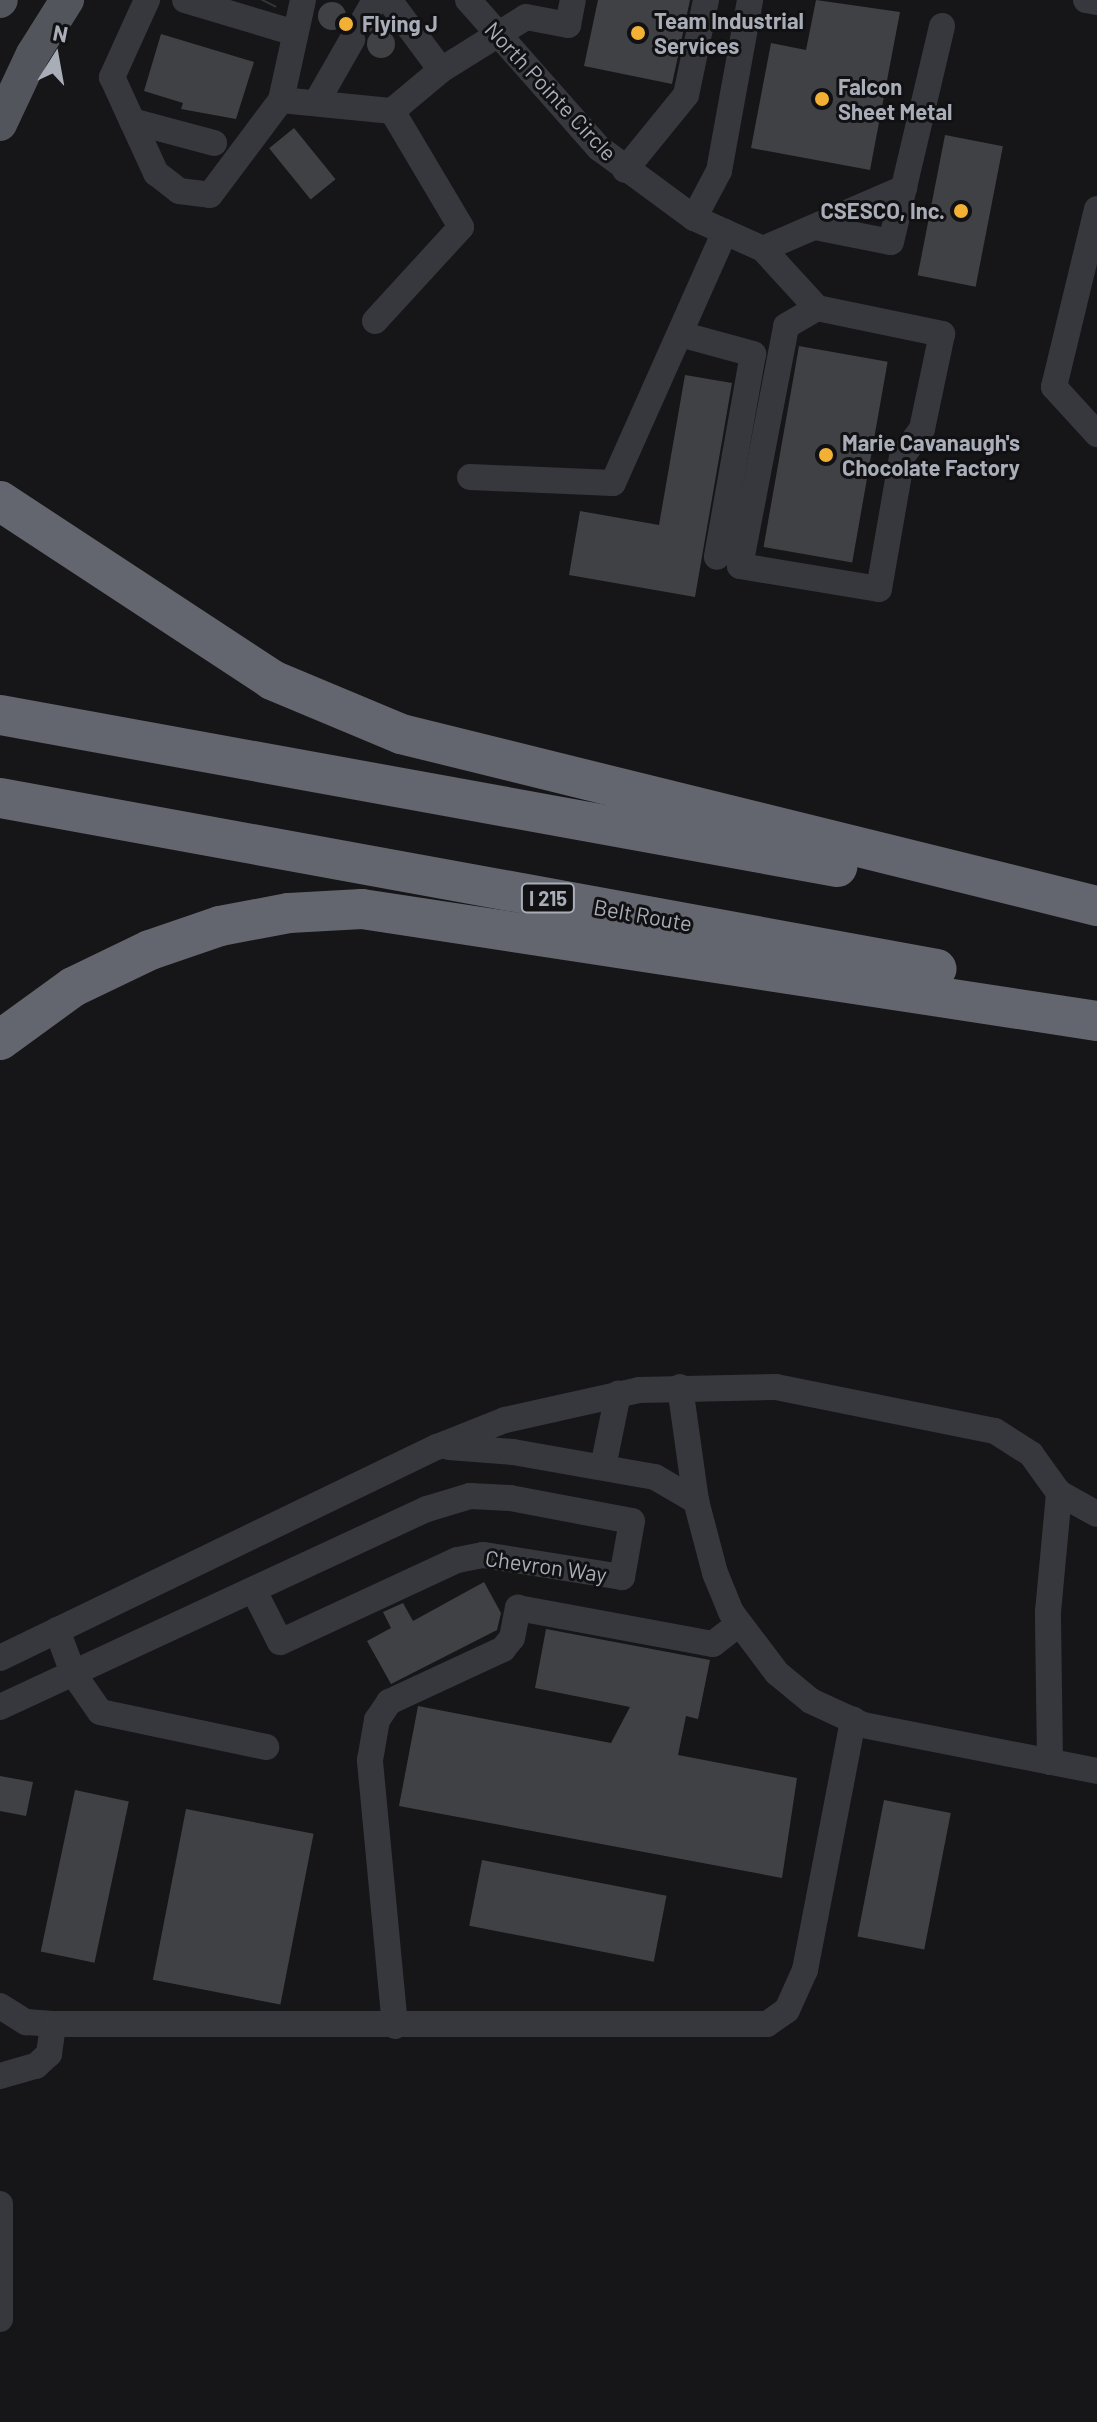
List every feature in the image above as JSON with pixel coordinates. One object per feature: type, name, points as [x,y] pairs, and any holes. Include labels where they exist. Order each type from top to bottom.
[{"type":"highway","points":[[0,501],[272,680],[361,719],[454,750],[1097,906]]},
{"type":"highway","points":[[0,715],[1097,914]]},
{"type":"highway","name":"Belt Route","points":[[0,798],[1097,998]]},
{"type":"highway","points":[[0,1040],[73,987],[150,950],[220,926],[289,913],[362,909],[1097,1021]]},
{"type":"main road","points":[[0,124],[33,54],[67,0]]},
{"type":"street","points":[[147,0],[112,77],[156,173],[179,191],[210,195],[281,100],[303,0]]},
{"type":"street","points":[[389,0],[441,70]]},
{"type":"street","name":"North Pointe Circle","points":[[468,0],[564,111],[625,170],[694,218],[763,249]]},
{"type":"street","points":[[281,100],[392,111],[441,70],[498,35],[527,9],[568,25],[573,0]]},
{"type":"street","points":[[625,170],[686,95],[706,0]]},
{"type":"street","points":[[694,218],[719,171],[750,0]]},
{"type":"street","points":[[1086,0],[1097,2]]},
{"type":"street","points":[[221,5],[295,33]]},
{"type":"street","points":[[316,103],[363,20]]},
{"type":"street","points":[[815,227],[891,242],[942,26]]},
{"type":"street","points":[[375,321],[461,227],[392,111]]},
{"type":"street","points":[[132,121],[214,143]]},
{"type":"street","points":[[817,308],[786,326],[740,566],[879,589],[902,457],[922,429],[942,334],[817,308],[763,249],[904,188]]},
{"type":"street","points":[[1097,209],[1054,387],[1097,434]]},
{"type":"street","points":[[470,477],[613,483],[725,232]]},
{"type":"street","points":[[680,334],[753,354],[717,557]]},
{"type":"street","points":[[680,1387],[696,1501],[715,1573],[739,1624],[777,1673],[811,1701],[853,1720],[1097,1771]]},
{"type":"street","points":[[0,1658],[437,1447],[505,1420],[618,1394],[680,1387],[776,1387],[995,1431],[1031,1454],[1059,1493],[1097,1514]]},
{"type":"street","points":[[603,1467],[618,1394]]},
{"type":"street","points":[[437,1447],[513,1452],[655,1477],[696,1501]]},
{"type":"street","points":[[1050,1762],[1048,1612],[1059,1493]]},
{"type":"street","name":"Chevron Way","points":[[0,1707],[427,1509],[470,1496],[524,1500],[632,1521],[622,1577],[483,1555],[470,1557],[280,1642],[254,1591]]},
{"type":"street","points":[[395,2026],[370,1760],[377,1720],[389,1702],[503,1649],[512,1638],[518,1608],[713,1644],[739,1624]]},
{"type":"street","points":[[57,1630],[73,1673],[100,1712],[266,1747]]},
{"type":"street","points":[[0,2006],[13,2023],[53,2024],[767,2024],[787,2010],[805,1970],[853,1720]]},
{"type":"street","points":[[0,2076],[36,2066],[49,2054],[53,2024]]},
{"type":"street","points":[[0,2204],[0,2319]]},
{"type":"building","name":"Team Industrial Services","points":[[598,0],[690,0],[672,84],[584,66]]},
{"type":"building","name":"Falcon Sheet Metal","points":[[816,0],[900,12],[870,170],[751,148],[771,43],[806,50]]},
{"type":"building","points":[[332,2],[342,6],[346,16],[342,26],[332,30],[322,26],[318,16],[322,6]]},
{"type":"building","points":[[381,30],[391,34],[395,44],[391,54],[381,58],[371,54],[367,44],[371,34]]},
{"type":"building","points":[[161,34],[254,62],[236,119],[181,109],[183,103],[144,91]]},
{"type":"building","points":[[294,128],[336,179],[311,199],[269,148]]},
{"type":"building","name":"CSESCO, Inc.","points":[[945,135],[1003,146],[976,287],[918,275]]},
{"type":"building","name":"Marie Cavanaugh's Chocolate Factory","points":[[799,346],[888,362],[852,563],[764,547]]},
{"type":"building","points":[[685,375],[732,383],[695,597],[569,575],[580,511],[659,525]]},
{"type":"building","points":[[484,1582],[501,1613],[497,1630],[391,1684],[367,1641],[391,1628],[383,1612],[403,1603],[413,1621]]},
{"type":"building","points":[[546,1629],[710,1660],[698,1719],[686,1716],[678,1755],[797,1778],[782,1878],[399,1806],[418,1706],[611,1743],[630,1707],[535,1688]]},
{"type":"building","points":[[0,1776],[33,1782],[26,1816],[0,1811]]},
{"type":"building","points":[[75,1790],[129,1801],[94,1963],[41,1951]]},
{"type":"building","points":[[884,1800],[951,1813],[924,1949],[857,1936]]},
{"type":"building","points":[[186,1809],[314,1834],[280,2005],[153,1980]]},
{"type":"building","points":[[482,1860],[667,1896],[654,1962],[469,1926]]},
{"type":"place","name":"Flying J","points":[[346,24]]},
{"type":"place","name":"Team Industrial Services","points":[[638,33]]},
{"type":"place","name":"Falcon Sheet Metal","points":[[822,99]]},
{"type":"place","name":"CSESCO, Inc.","points":[[961,211]]},
{"type":"place","name":"Marie Cavanaugh's Chocolate Factory","points":[[826,455]]}]
